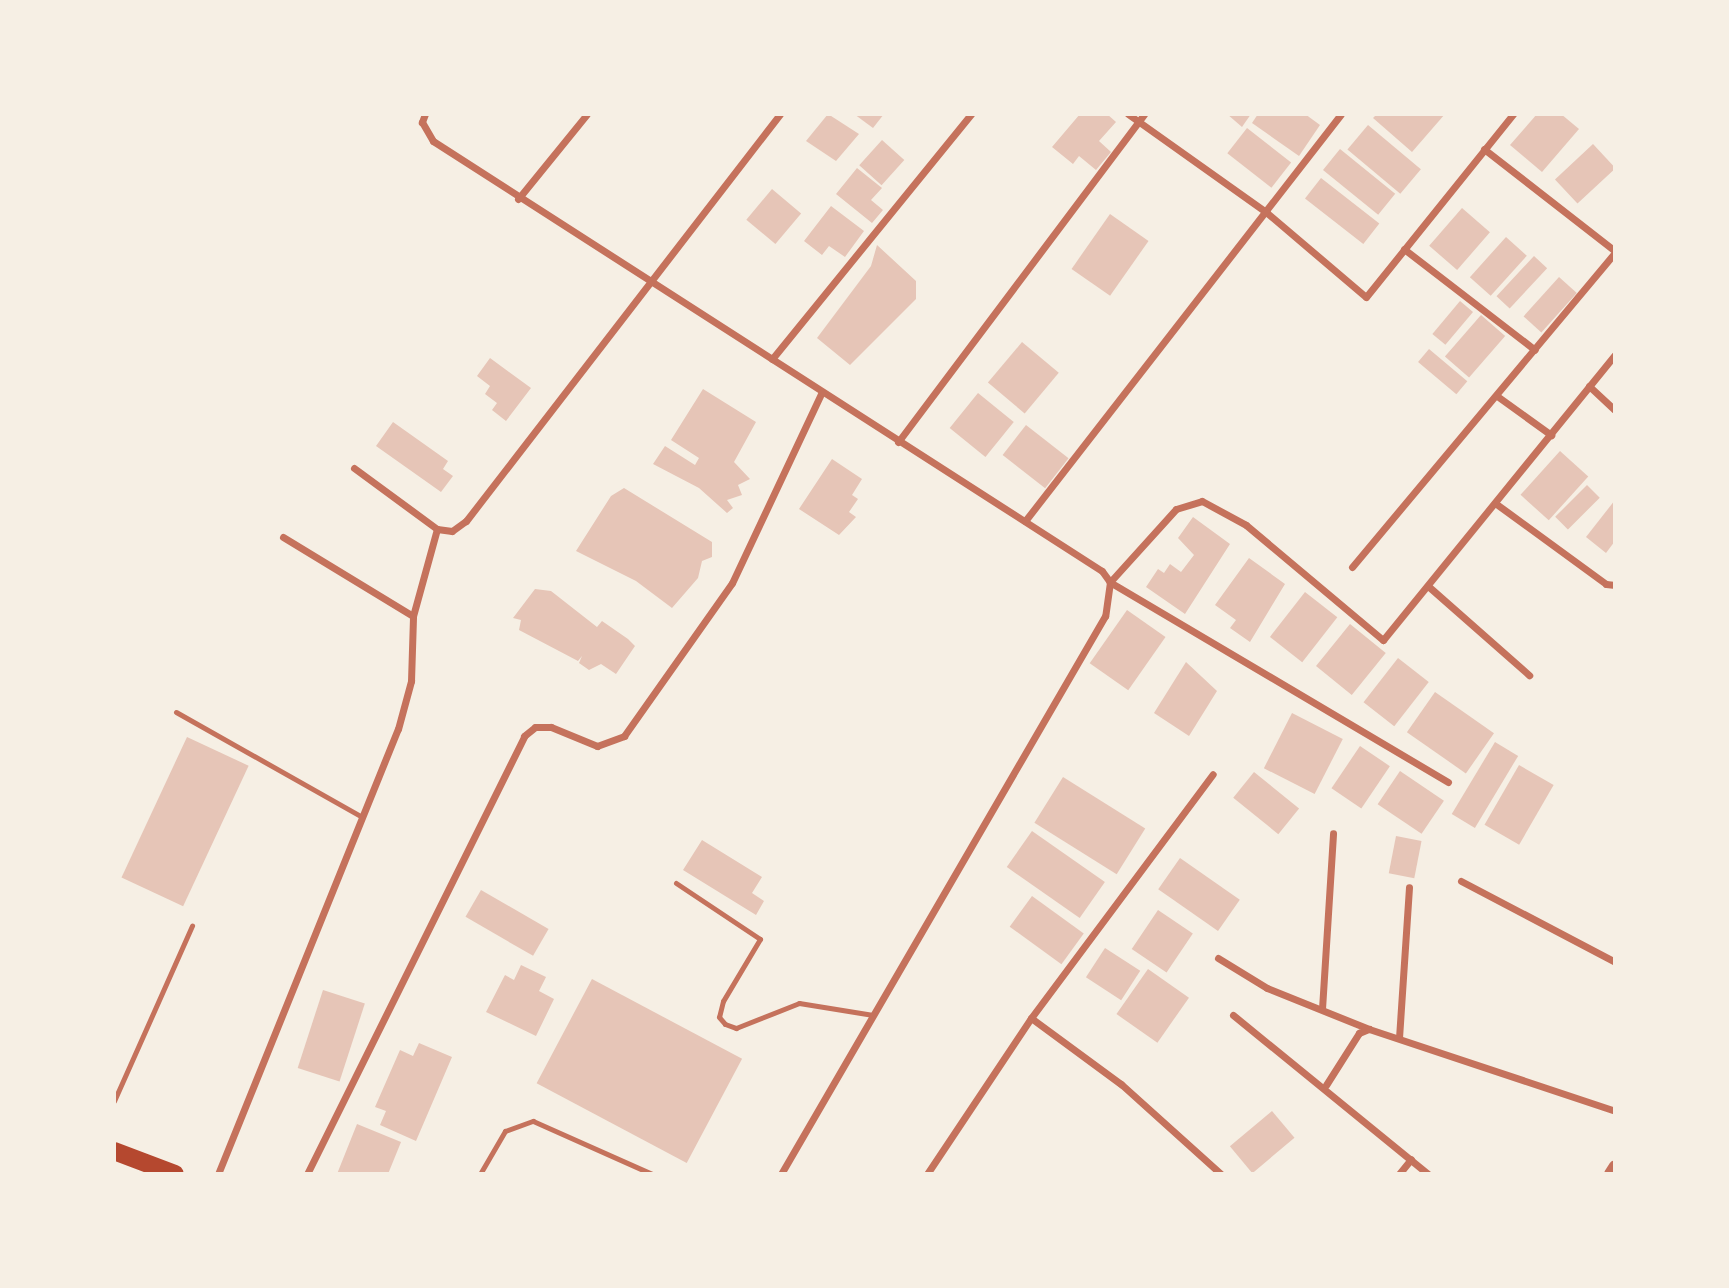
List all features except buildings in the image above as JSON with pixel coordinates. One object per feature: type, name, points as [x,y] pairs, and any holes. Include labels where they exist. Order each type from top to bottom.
[{"type":"main road","points":[[115,1154],[176,1174]]},
{"type":"street","points":[[425,114],[422,122],[433,141],[518,199],[653,280],[898,442],[1025,521],[1110,582],[1448,782]]},
{"type":"street","points":[[518,199],[587,114]]},
{"type":"street","points":[[354,468],[437,529],[452,531],[466,521],[780,114]]},
{"type":"street","points":[[772,359],[971,114]]},
{"type":"street","points":[[1128,114],[1266,212],[1366,297],[1513,114]]},
{"type":"street","points":[[898,442],[1144,114]]},
{"type":"street","points":[[1025,521],[1342,114]]},
{"type":"street","points":[[1352,566],[1497,396],[1615,251],[1484,149]]},
{"type":"street","points":[[1608,245],[1615,236]]},
{"type":"street","points":[[1404,249],[1535,350]]},
{"type":"street","points":[[781,1174],[1105,616],[1110,582],[1176,509],[1202,501],[1246,525],[1383,640],[1615,355]]},
{"type":"street","points":[[1589,386],[1615,410]]},
{"type":"street","points":[[307,1174],[524,736],[535,727],[551,727],[597,746],[624,736],[732,583],[822,392]]},
{"type":"street","points":[[1497,396],[1551,435]]},
{"type":"street","points":[[1495,503],[1606,584],[1615,585]]},
{"type":"street","points":[[218,1174],[362,817],[411,681],[414,615],[437,529]]},
{"type":"street","points":[[284,537],[414,615]]},
{"type":"street","points":[[1428,586],[1529,675]]},
{"type":"street","points":[[927,1174],[1031,1018],[1213,774]]},
{"type":"street","points":[[1322,1009],[1333,833]]},
{"type":"street","points":[[1461,881],[1615,962]]},
{"type":"street","points":[[1399,1038],[1409,887]]},
{"type":"street","points":[[1218,958],[1369,1029],[1615,1111]]},
{"type":"street","points":[[1233,1014],[1326,1085],[1428,1174]]},
{"type":"street","points":[[1031,1018],[1121,1084],[1221,1174]]},
{"type":"street","points":[[1326,1085],[1359,1033],[1369,1029]]},
{"type":"street","points":[[1399,1174],[1411,1159]]},
{"type":"street","points":[[1610,1174],[1615,1166]]},
{"type":"lane","points":[[176,712],[362,817]]},
{"type":"lane","points":[[676,883],[760,939],[723,1001],[719,1017],[725,1024],[745,1025],[799,1003],[873,1015]]},
{"type":"lane","points":[[114,1101],[192,926]]},
{"type":"lane","points":[[480,1174],[505,1131],[533,1121],[652,1174]]}]
